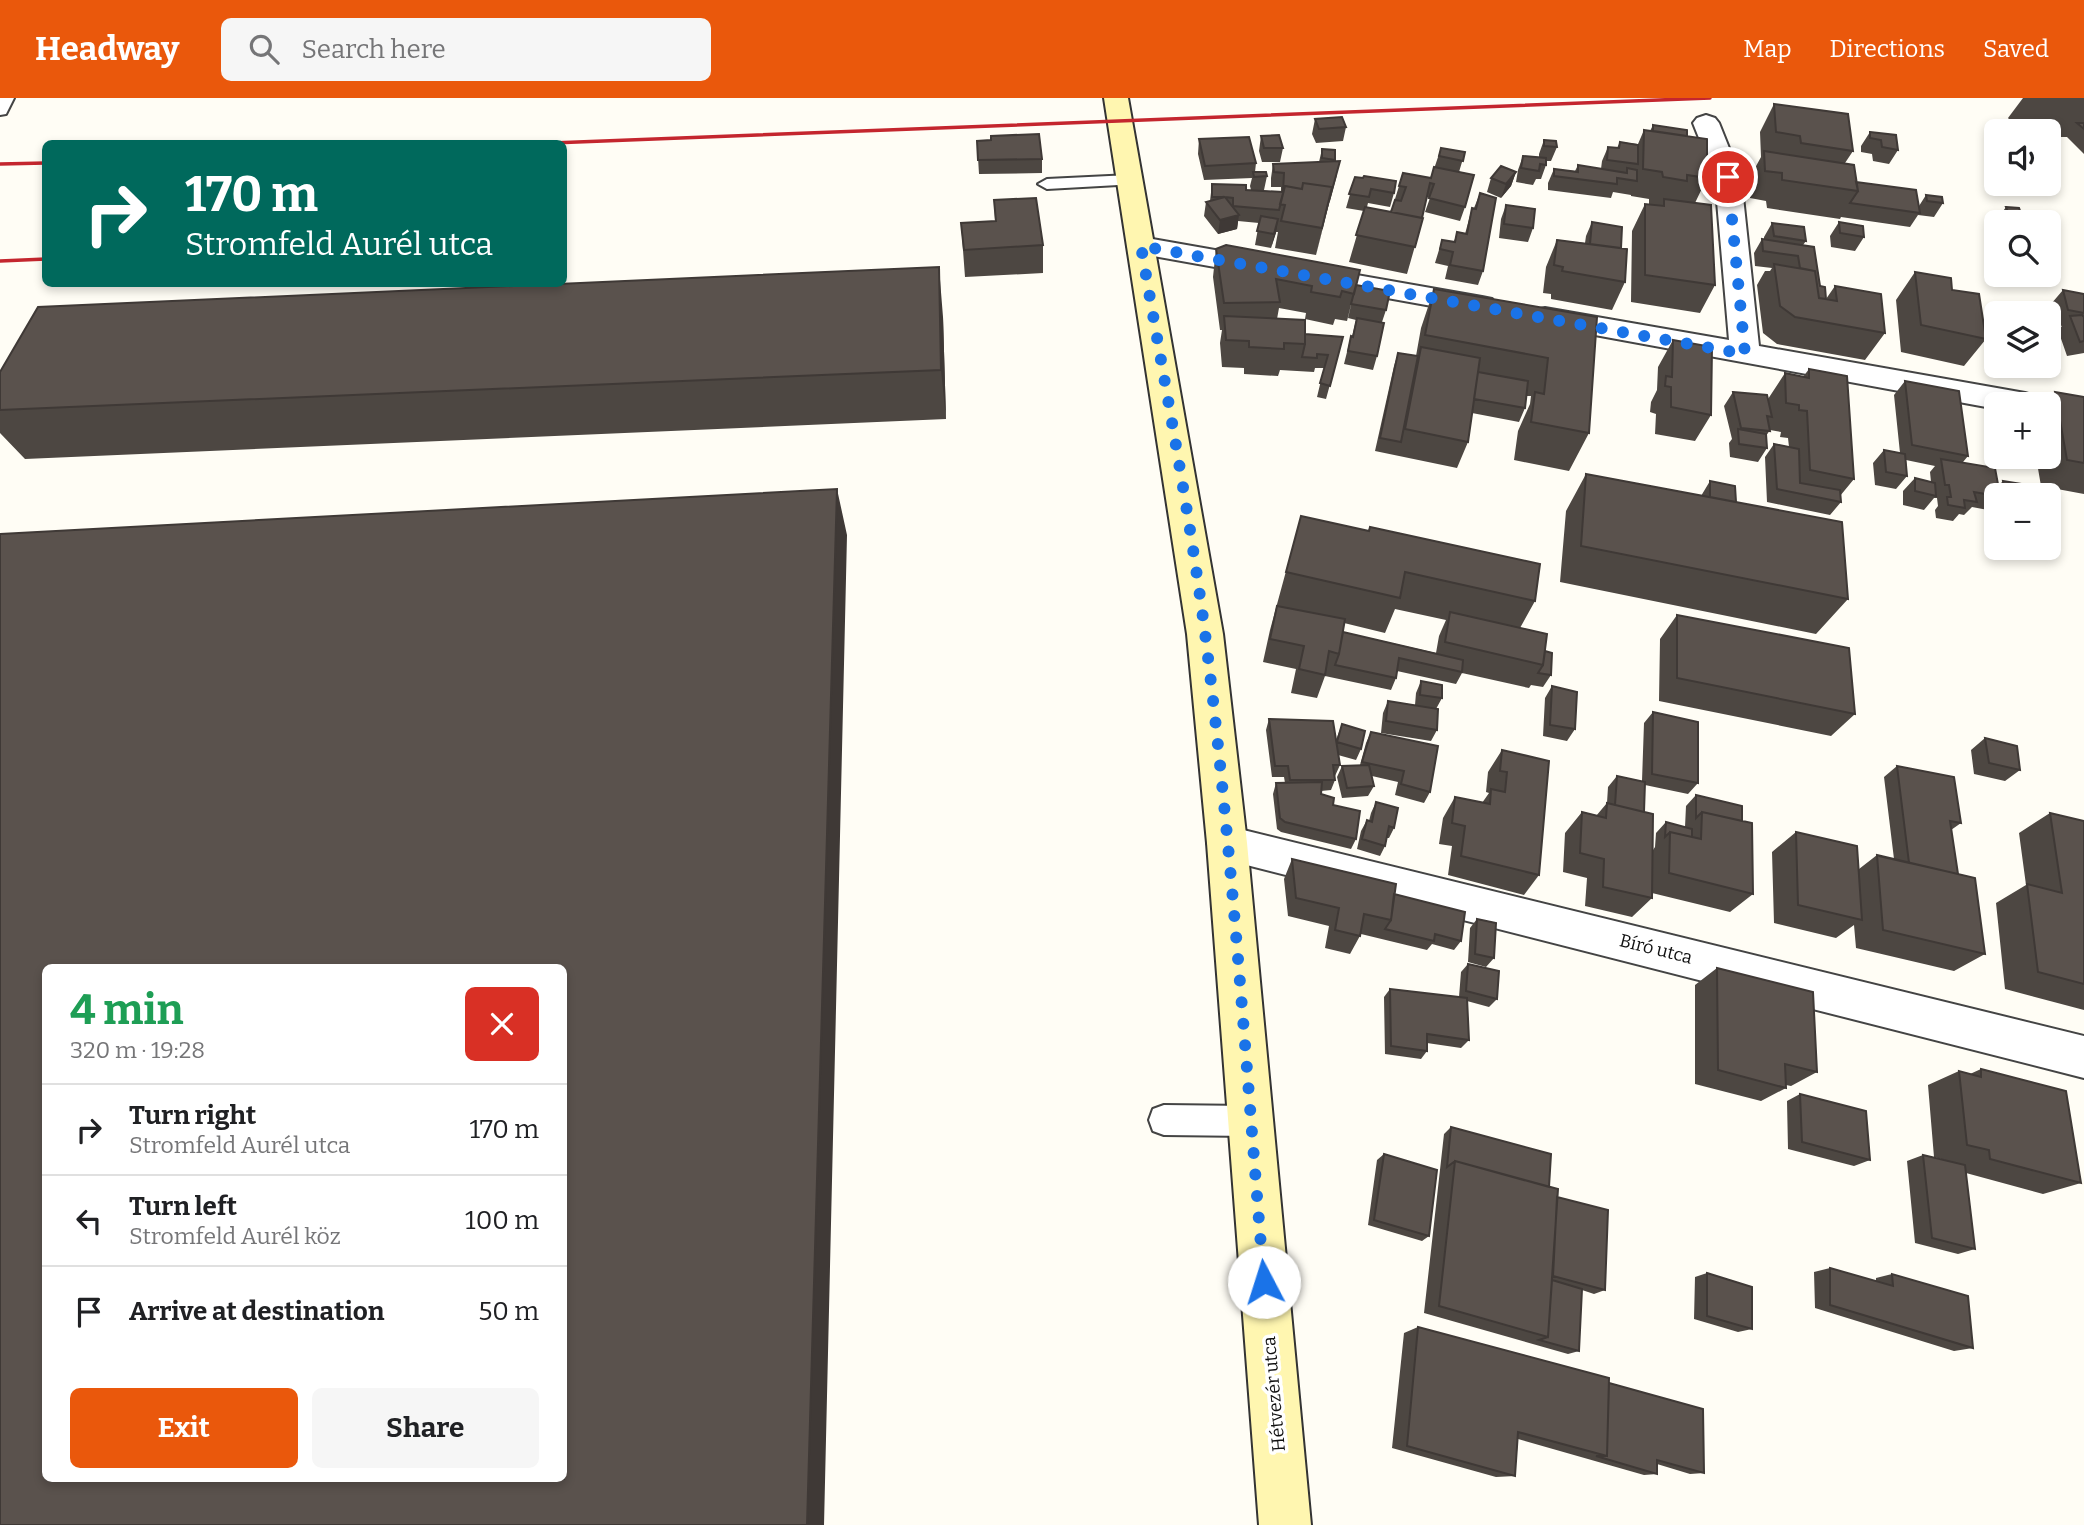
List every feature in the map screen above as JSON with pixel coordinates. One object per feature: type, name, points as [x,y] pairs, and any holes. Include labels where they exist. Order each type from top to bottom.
[{"type":"street","name":"Hétvezér utca","points":[[1116,98],[1203,620],[1227,843],[1285,1525]]},
{"type":"street","points":[[1706,123],[1728,177],[1745,354]]},
{"type":"street","points":[[1141,246],[1984,397]]},
{"type":"street","name":"Bíró utca","points":[[1227,843],[2084,1058]]},
{"type":"lane","points":[[0,110],[6,98]]},
{"type":"lane","points":[[1047,184],[1130,180]]},
{"type":"lane","points":[[1164,1120],[1251,1121]]},
{"type":"building","points":[[1774,104],[1848,114],[1853,151],[1801,143],[1800,136],[1776,132]]},
{"type":"building","points":[[1342,117],[1346,127],[1319,129],[1315,119]]},
{"type":"building","points":[[1653,125],[1687,130],[1687,136],[1653,131]]},
{"type":"building","points":[[1644,130],[1707,139],[1707,178],[1687,175],[1687,181],[1663,177],[1662,172],[1643,169]]},
{"type":"building","points":[[1870,132],[1896,135],[1898,150],[1882,147],[1881,140],[1870,138]]},
{"type":"building","points":[[1039,134],[1042,159],[978,160],[977,141],[991,140],[991,136]]},
{"type":"building","points":[[1279,135],[1283,148],[1264,148],[1261,136]]},
{"type":"building","points":[[1249,137],[1256,163],[1205,166],[1199,139]]},
{"type":"building","points":[[1544,140],[1556,141],[1557,147],[1544,146]]},
{"type":"building","points":[[1620,142],[1638,145],[1638,164],[1607,160],[1608,147],[1619,148]]},
{"type":"building","points":[[1441,148],[1465,152],[1463,161],[1439,156]]},
{"type":"building","points":[[1322,149],[1335,150],[1335,160],[1322,158]]},
{"type":"building","points":[[1764,151],[1854,165],[1858,191],[1782,180],[1782,173],[1765,171]]},
{"type":"building","points":[[1523,156],[1546,158],[1546,165],[1540,164],[1539,171],[1521,168]]},
{"type":"building","points":[[1340,161],[1329,201],[1332,187],[1303,183],[1302,189],[1285,186],[1279,210],[1233,206],[1233,198],[1212,197],[1212,184],[1246,185],[1246,190],[1283,192],[1284,173],[1274,172],[1273,164]]},
{"type":"building","points":[[1578,165],[1627,173],[1627,168],[1637,170],[1637,181],[1617,178],[1617,184],[1554,176],[1554,169],[1578,172]]},
{"type":"building","points":[[1501,166],[1516,172],[1506,184],[1491,178]]},
{"type":"building","points":[[1434,167],[1474,175],[1465,207],[1429,198],[1434,184],[1430,183],[1422,218],[1391,212],[1395,200],[1401,201],[1406,187],[1399,186],[1403,173],[1431,178]]},
{"type":"building","points":[[1253,172],[1266,172],[1267,176],[1254,177]]},
{"type":"building","points":[[1355,177],[1396,181],[1394,193],[1371,189],[1369,197],[1349,194]]},
{"type":"building","points":[[1856,182],[1916,190],[1920,213],[1850,203],[1858,191]]},
{"type":"building","points":[[1303,183],[1332,187],[1322,228],[1281,221],[1285,205],[1280,204],[1285,186],[1302,189]]},
{"type":"building","points":[[1480,193],[1496,198],[1483,271],[1450,265],[1453,252],[1440,249],[1442,240],[1455,242],[1457,232],[1467,234],[1472,208],[1476,209]]},
{"type":"building","points":[[1926,195],[1942,197],[1943,203],[1927,201]]},
{"type":"building","points":[[1225,197],[1239,215],[1220,220],[1206,202]]},
{"type":"building","points":[[1036,198],[1043,245],[964,250],[961,223],[996,221],[994,200]]},
{"type":"building","points":[[1664,199],[1711,205],[1715,285],[1645,275],[1645,204],[1664,206]]},
{"type":"building","points":[[1506,205],[1535,209],[1533,228],[1504,224]]},
{"type":"building","points":[[1365,207],[1423,218],[1415,247],[1356,235]]},
{"type":"building","points":[[2006,207],[2020,210],[2007,210]]},
{"type":"building","points":[[1261,216],[1278,219],[1274,234],[1257,231]]},
{"type":"building","points":[[1592,222],[1622,227],[1621,248],[1590,244]]},
{"type":"building","points":[[1839,222],[1863,226],[1864,237],[1840,233]]},
{"type":"building","points":[[1772,223],[1804,227],[1806,241],[1774,236]]},
{"type":"building","points":[[1762,239],[1814,247],[1820,286],[1825,287],[1826,299],[1819,298],[1815,271],[1800,268],[1798,256],[1763,251]]},
{"type":"building","points":[[1557,240],[1627,249],[1625,282],[1562,271],[1563,267],[1554,265]]},
{"type":"building","points":[[1226,245],[1360,270],[1354,294],[1342,291],[1340,297],[1311,292],[1312,286],[1276,279],[1280,302],[1224,303],[1216,249]]},
{"type":"building","points":[[1774,264],[1815,271],[1819,298],[1837,301],[1835,286],[1881,294],[1885,333],[1795,317],[1780,306]]},
{"type":"building","points":[[939,267],[941,370],[0,410],[0,372],[38,307],[488,287],[567,287],[567,284]]},
{"type":"building","points":[[1915,272],[1951,278],[1952,290],[1979,294],[1984,339],[1921,325]]},
{"type":"building","points":[[1356,285],[1390,291],[1386,310],[1351,304]]},
{"type":"building","points":[[1434,289],[1597,317],[1589,433],[1531,422],[1535,392],[1544,394],[1548,358],[1425,335]]},
{"type":"building","points":[[2063,290],[2084,294],[2084,313],[2068,310]]},
{"type":"building","points":[[2082,315],[2084,341],[2080,342],[2070,316]]},
{"type":"building","points":[[1224,316],[1305,320],[1305,344],[1284,343],[1284,349],[1249,347],[1249,341],[1226,340]]},
{"type":"building","points":[[1357,318],[1384,323],[1377,356],[1348,351]]},
{"type":"building","points":[[1305,334],[1343,337],[1330,386],[1320,383],[1328,355],[1317,354],[1317,358],[1302,357]]},
{"type":"building","points":[[1673,340],[1712,347],[1711,415],[1671,407],[1671,387],[1665,386],[1666,376],[1672,377]]},
{"type":"building","points":[[1421,347],[1480,358],[1468,442],[1405,429]]},
{"type":"building","points":[[1398,353],[1418,356],[1401,442],[1380,438]]},
{"type":"building","points":[[1809,369],[1847,376],[1854,479],[1810,470],[1807,411],[1799,410],[1799,405],[1786,403],[1785,373],[1809,378]]},
{"type":"building","points":[[1478,372],[1528,381],[1525,408],[1474,399]]},
{"type":"building","points":[[1905,381],[1959,391],[1968,456],[1912,445]]},
{"type":"building","points":[[1733,392],[1767,395],[1772,417],[1767,416],[1770,431],[1741,428]]},
{"type":"building","points":[[2061,393],[2084,397],[2084,463],[2067,460],[2061,426]]},
{"type":"building","points":[[1738,429],[1766,434],[1767,448],[1739,444]]},
{"type":"building","points":[[1774,444],[1799,449],[1800,483],[1840,490],[1841,502],[1777,489]]},
{"type":"building","points":[[1884,450],[1905,454],[1907,476],[1886,472]]},
{"type":"building","points":[[1941,459],[1995,469],[1998,483],[1984,483],[1984,494],[1974,492],[1977,502],[1964,500],[1965,508],[1948,505],[1947,497],[1951,497],[1949,485],[1945,485]]},
{"type":"building","points":[[1586,474],[1842,522],[1848,599],[1581,546]]},
{"type":"building","points":[[1915,478],[1935,483],[1936,496],[1915,491]]},
{"type":"building","points":[[1710,481],[1735,486],[1736,502],[1710,497]]},
{"type":"building","points":[[837,489],[807,1525],[0,1525],[0,534]]},
{"type":"building","points":[[1301,516],[1369,531],[1370,527],[1540,564],[1535,601],[1405,572],[1400,598],[1286,572]]},
{"type":"building","points":[[1277,606],[1345,619],[1339,654],[1329,651],[1325,675],[1299,669],[1304,646],[1270,639]]},
{"type":"building","points":[[1450,612],[1547,634],[1543,665],[1445,642]]},
{"type":"building","points":[[1677,615],[1849,648],[1855,714],[1677,678]]},
{"type":"building","points":[[1343,632],[1463,660],[1462,672],[1399,658],[1396,678],[1335,665]]},
{"type":"building","points":[[1545,651],[1552,653],[1551,675],[1538,673],[1543,665]]},
{"type":"building","points":[[1421,681],[1442,685],[1442,698],[1420,695]]},
{"type":"building","points":[[1552,686],[1577,692],[1575,729],[1550,725]]},
{"type":"building","points":[[1388,701],[1438,709],[1437,730],[1386,721]]},
{"type":"building","points":[[1653,712],[1698,722],[1698,783],[1652,774]]},
{"type":"building","points":[[1269,719],[1333,721],[1340,765],[1333,765],[1335,780],[1290,780],[1288,766],[1275,766]]},
{"type":"building","points":[[1342,724],[1365,731],[1361,749],[1337,742]]},
{"type":"building","points":[[1371,732],[1438,746],[1430,792],[1401,784],[1404,771],[1362,762]]},
{"type":"building","points":[[1985,738],[2017,746],[2020,770],[1989,763]]},
{"type":"building","points":[[1502,750],[1549,761],[1539,875],[1461,856],[1465,826],[1452,823],[1455,797],[1490,804],[1491,789],[1505,792],[1507,772],[1500,771]]},
{"type":"building","points":[[1369,765],[1374,786],[1347,788],[1342,766]]},
{"type":"building","points":[[1897,766],[1954,777],[1961,823],[1950,821],[1958,874],[1909,863]]},
{"type":"building","points":[[1617,776],[1645,782],[1644,812],[1615,805]]},
{"type":"building","points":[[1322,782],[1321,794],[1334,798],[1333,805],[1360,811],[1356,839],[1285,822],[1280,818],[1276,783]]},
{"type":"building","points":[[1696,795],[1742,806],[1742,821],[1702,812],[1696,818]]},
{"type":"building","points":[[1376,802],[1398,808],[1394,828],[1389,826],[1385,846],[1362,839],[1367,820],[1372,822]]},
{"type":"building","points":[[1607,803],[1653,814],[1652,898],[1603,887],[1604,859],[1580,853],[1582,812],[1606,818]]},
{"type":"building","points":[[1702,812],[1752,823],[1753,894],[1669,873],[1670,832],[1701,839]]},
{"type":"building","points":[[2050,813],[2084,821],[2084,984],[2038,972],[2027,884],[2062,893]]},
{"type":"building","points":[[1666,822],[1692,829],[1692,837],[1670,832],[1665,837]]},
{"type":"building","points":[[1796,832],[1857,846],[1862,920],[1798,905]]},
{"type":"building","points":[[1877,855],[1975,878],[1985,954],[1883,930]]},
{"type":"building","points":[[1292,859],[1396,884],[1391,920],[1364,914],[1360,936],[1335,930],[1339,908],[1296,898]]},
{"type":"building","points":[[1394,894],[1465,912],[1461,941],[1435,934],[1434,941],[1385,929],[1391,920]]},
{"type":"building","points":[[1477,919],[1496,923],[1494,958],[1475,954]]},
{"type":"building","points":[[1468,964],[1499,971],[1497,999],[1466,991]]},
{"type":"building","points":[[1717,968],[1813,992],[1817,1072],[1785,1064],[1786,1088],[1718,1070]]},
{"type":"building","points":[[1390,989],[1467,998],[1469,1040],[1427,1034],[1427,1051],[1391,1046]]},
{"type":"building","points":[[1981,1069],[2066,1091],[2081,1183],[1990,1159],[1989,1150],[1967,1145],[1959,1071],[1981,1077]]},
{"type":"building","points":[[1800,1094],[1866,1111],[1870,1160],[1802,1142]]},
{"type":"building","points":[[1451,1127],[1551,1154],[1549,1187],[1455,1161],[1447,1167]]},
{"type":"building","points":[[1384,1154],[1437,1170],[1429,1236],[1374,1220]]},
{"type":"building","points":[[1923,1155],[1965,1165],[1975,1249],[1932,1238]]},
{"type":"building","points":[[1455,1161],[1558,1189],[1548,1337],[1439,1306]]},
{"type":"building","points":[[1557,1197],[1608,1210],[1605,1290],[1553,1276]]},
{"type":"building","points":[[1830,1268],[1893,1286],[1892,1274],[1968,1296],[1973,1348],[1830,1305]]},
{"type":"building","points":[[1707,1273],[1752,1287],[1752,1329],[1707,1316]]},
{"type":"building","points":[[1552,1280],[1582,1289],[1579,1351],[1539,1340],[1548,1337]]},
{"type":"building","points":[[1418,1327],[1609,1378],[1607,1456],[1518,1432],[1515,1476],[1407,1446]]},
{"type":"building","points":[[1609,1383],[1703,1409],[1704,1473],[1657,1460],[1657,1474],[1596,1456],[1607,1456]]},
{"type":"railway","points":[[567,142],[1710,98]]},
{"type":"railway","points":[[0,164],[42,163]]},
{"type":"railway","points":[[0,261],[42,259]]},
{"type":"route","points":[[1264,1282],[1227,843],[1205,634],[1141,246],[1745,354],[1728,177]]}]
